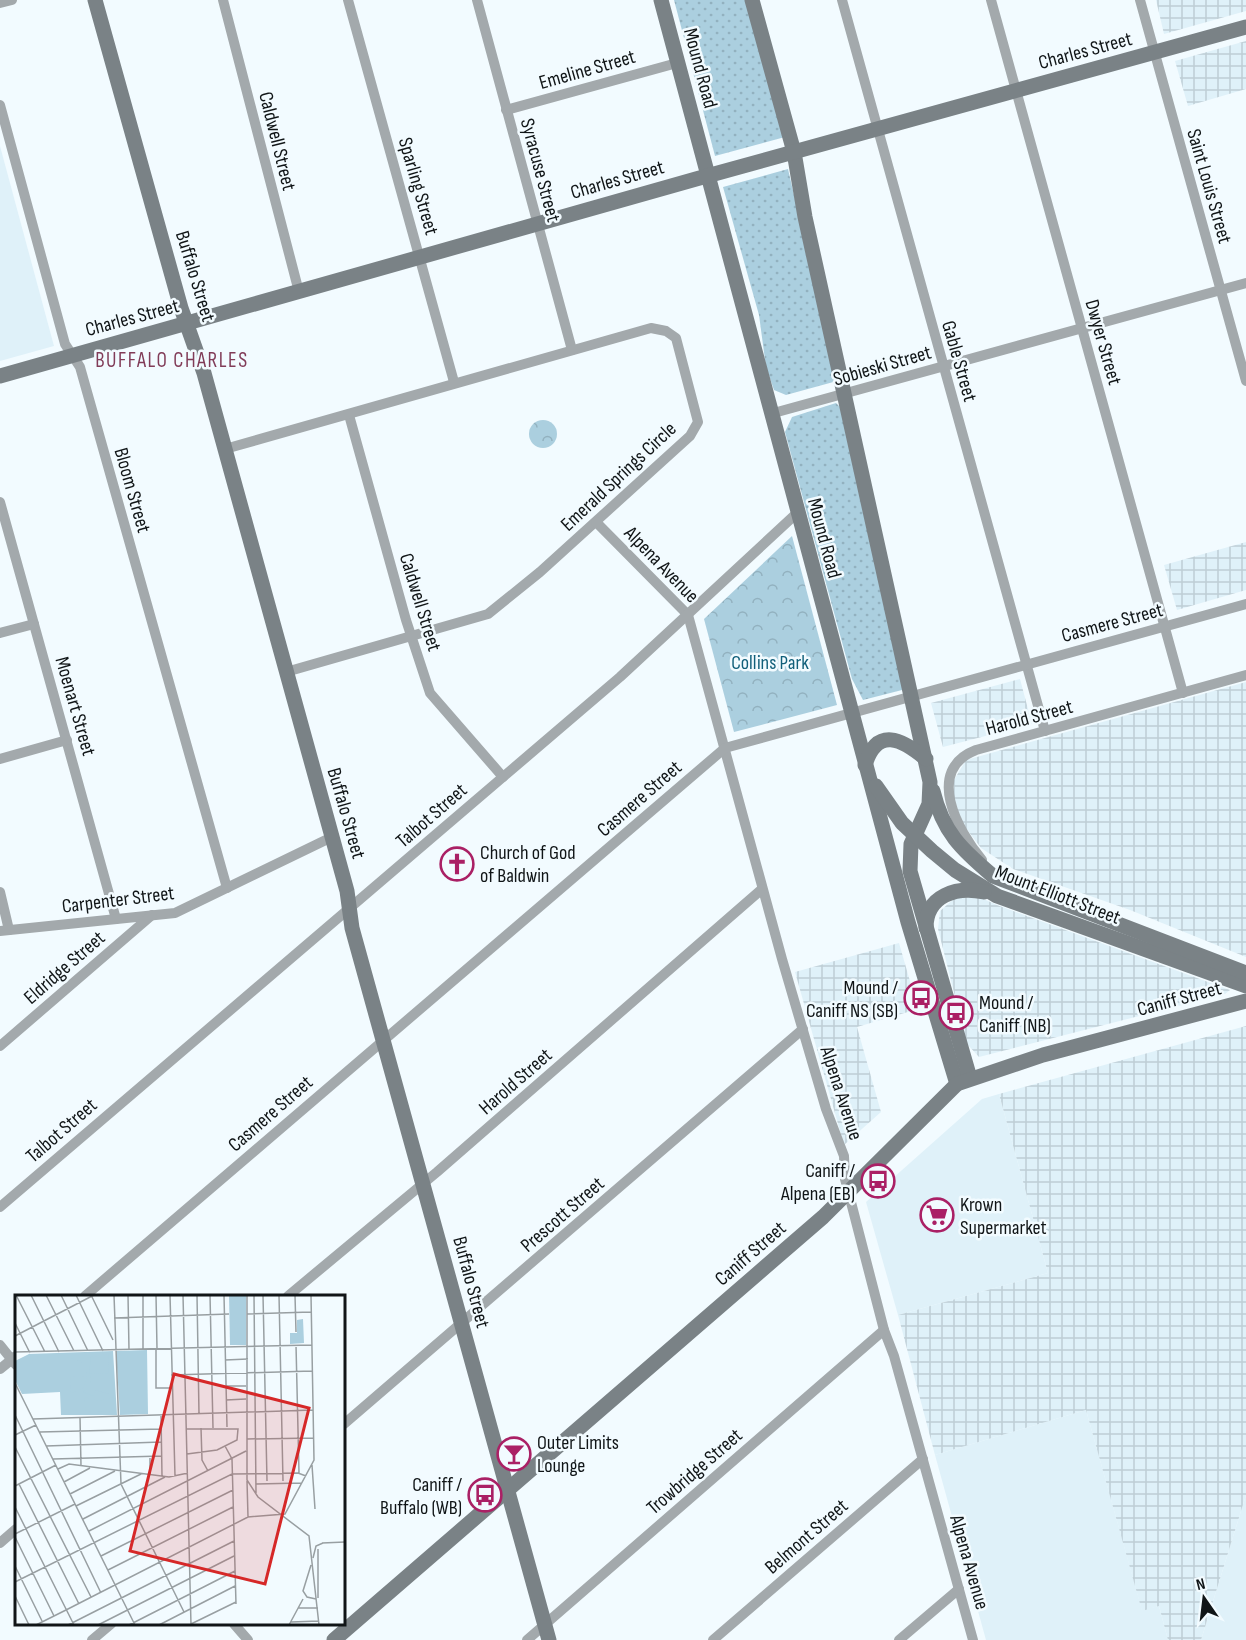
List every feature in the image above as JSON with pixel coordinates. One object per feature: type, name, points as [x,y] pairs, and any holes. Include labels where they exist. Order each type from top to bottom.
[{"type":"street","points":[[0,3],[12,0]]},
{"type":"street","name":"Buffalo Street","points":[[95,0],[225,449],[347,891],[352,928],[547,1633]]},
{"type":"street","name":"Caldwell Street","points":[[223,0],[299,292]]},
{"type":"street","name":"Sparling Street","points":[[348,0],[454,382]]},
{"type":"street","name":"Syracuse Street","points":[[477,0],[572,350]]},
{"type":"street","name":"Mound Road","points":[[661,0],[710,175],[796,513],[908,922],[963,1081]]},
{"type":"street","points":[[752,0],[794,152],[805,217],[926,759],[930,782],[929,804],[915,834],[910,853],[910,870],[963,1081]]},
{"type":"street","name":"Gable Street","points":[[842,0],[1045,731]]},
{"type":"street","name":"Dwyer Street","points":[[991,0],[1183,693]]},
{"type":"street","name":"Saint Louis Street","points":[[1140,0],[1246,381]]},
{"type":"street","name":"Charles Street","points":[[0,376],[710,175],[1246,27]]},
{"type":"street","name":"Emeline Street","points":[[506,111],[677,63]]},
{"type":"street","name":"Bloom Street","points":[[0,105],[3,125],[65,344],[80,367],[226,888]]},
{"type":"street","name":"Sobieski Street","points":[[770,414],[846,395],[1246,283]]},
{"type":"street","name":"Emerald Springs Circle","points":[[225,449],[349,415],[454,382],[651,328],[666,331],[676,338],[698,422],[690,436],[540,572],[488,614],[286,672]]},
{"type":"street","name":"Caldwell Street","points":[[349,415],[411,636],[430,693],[503,777]]},
{"type":"street","name":"Moenart Street","points":[[0,504],[116,919]]},
{"type":"street","name":"Talbot Street","points":[[0,1207],[503,777],[688,615],[796,513]]},
{"type":"street","name":"Alpena Avenue","points":[[596,522],[688,615],[726,748],[762,889],[826,1109],[844,1156],[850,1193],[884,1330],[894,1356],[973,1640]]},
{"type":"street","name":"Casmere Street","points":[[86,1295],[726,748],[1246,604]]},
{"type":"street","points":[[0,633],[34,624]]},
{"type":"street","name":"Harold Street","points":[[1000,889],[959,825],[950,802],[950,778],[958,763],[972,752],[1246,675]]},
{"type":"street","points":[[0,759],[67,740]]},
{"type":"street","points":[[865,765],[870,751],[884,741],[897,740],[908,744],[926,759]]},
{"type":"street","name":"Mount Elliott Street","points":[[865,765],[884,799],[915,834],[955,870],[1000,889],[1206,965],[1246,986]]},
{"type":"street","name":"Mount Elliott Street","points":[[930,782],[940,818],[962,850],[1000,889]]},
{"type":"street","name":"Carpenter Street","points":[[5,930],[152,915],[187,909],[332,837]]},
{"type":"street","name":"Harold Street","points":[[289,1295],[437,1172],[762,889]]},
{"type":"street","points":[[926,934],[929,911],[946,894],[962,889],[1000,889]]},
{"type":"street","points":[[0,892],[5,930]]},
{"type":"street","name":"Eldridge Street","points":[[0,1046],[152,915]]},
{"type":"street","name":"Mount Elliott Street","points":[[1206,965],[1246,973]]},
{"type":"street","name":"Caniff Street","points":[[334,1640],[850,1193],[963,1081],[1043,1055],[1246,1001]]},
{"type":"street","name":"Prescott Street","points":[[345,1423],[803,1029]]},
{"type":"street","name":"Trowbridge Street","points":[[527,1640],[547,1633],[884,1330]]},
{"type":"street","points":[[0,1346],[15,1360],[0,1369]]},
{"type":"street","name":"Belmont Street","points":[[713,1640],[923,1459]]},
{"type":"street","points":[[0,1543],[15,1530]]},
{"type":"street","points":[[899,1640],[959,1589]]},
{"type":"street","points":[[92,1640],[110,1625]]},
{"type":"street","points":[[236,1625],[248,1640]]},
{"type":"shaded area","points":[[1156,0],[1246,0],[1246,11],[1164,34]]},
{"type":"shaded area","points":[[1246,41],[1246,89],[1188,106],[1175,61]]},
{"type":"shaded area","points":[[0,146],[54,346],[0,361]]},
{"type":"shaded area","points":[[1246,542],[1246,590],[1177,610],[1164,565]]},
{"type":"shaded area","points":[[1020,679],[1032,724],[943,747],[931,703]]},
{"type":"shaded area","points":[[1246,682],[1246,957],[1130,910],[1013,869],[981,848],[962,823],[953,796],[954,780],[966,760]]},
{"type":"shaded area","points":[[979,897],[1230,990],[1225,994],[979,1057],[967,1044],[938,929],[940,911],[955,898]]},
{"type":"shaded area","points":[[899,943],[918,1009],[857,1027],[881,1112],[844,1145],[795,972]]},
{"type":"shaded area","points":[[1246,1026],[1246,1495],[1201,1640],[1168,1640],[1159,1606],[1142,1611],[1086,1410],[935,1455],[898,1315],[1048,1273],[999,1094]]},
{"type":"shaded area","points":[[999,1094],[1048,1273],[898,1315],[866,1202],[982,1099]]},
{"type":"shaded area","points":[[1086,1410],[1142,1610],[1159,1606],[1168,1640],[986,1640],[935,1455]]},
{"type":"shaded area","points":[[1246,1495],[1246,1640],[1201,1640]]},
{"type":"green space","points":[[674,0],[747,0],[785,137],[715,156]]},
{"type":"green space","points":[[788,169],[837,381],[786,395],[774,390],[766,367],[759,315],[723,187]]},
{"type":"green space","points":[[836,403],[840,407],[905,687],[902,690],[863,700],[852,679],[785,432],[792,417]]},
{"type":"green space","points":[[543,420],[553,424],[557,434],[553,444],[543,448],[533,444],[529,434],[533,424]]},
{"type":"green space","name":"Collins Park","points":[[792,536],[837,705],[734,732],[704,619]]},
{"type":"place","name":"Church of God of Baldwin","points":[[457,864]]},
{"type":"place","name":"Mound / Caniff NS (SB)","points":[[921,998]]},
{"type":"place","name":"Mound / Caniff (NB)","points":[[956,1013]]},
{"type":"place","name":"Caniff / Alpena (EB)","points":[[878,1181]]},
{"type":"place","name":"Krown Supermarket","points":[[937,1215]]},
{"type":"place","name":"Outer Limits Lounge","points":[[514,1454]]},
{"type":"place","name":"Caniff / Buffalo (WB)","points":[[485,1495]]},
{"type":"district","name":"BUFFALO CHARLES","points":[[172,360]]}]
